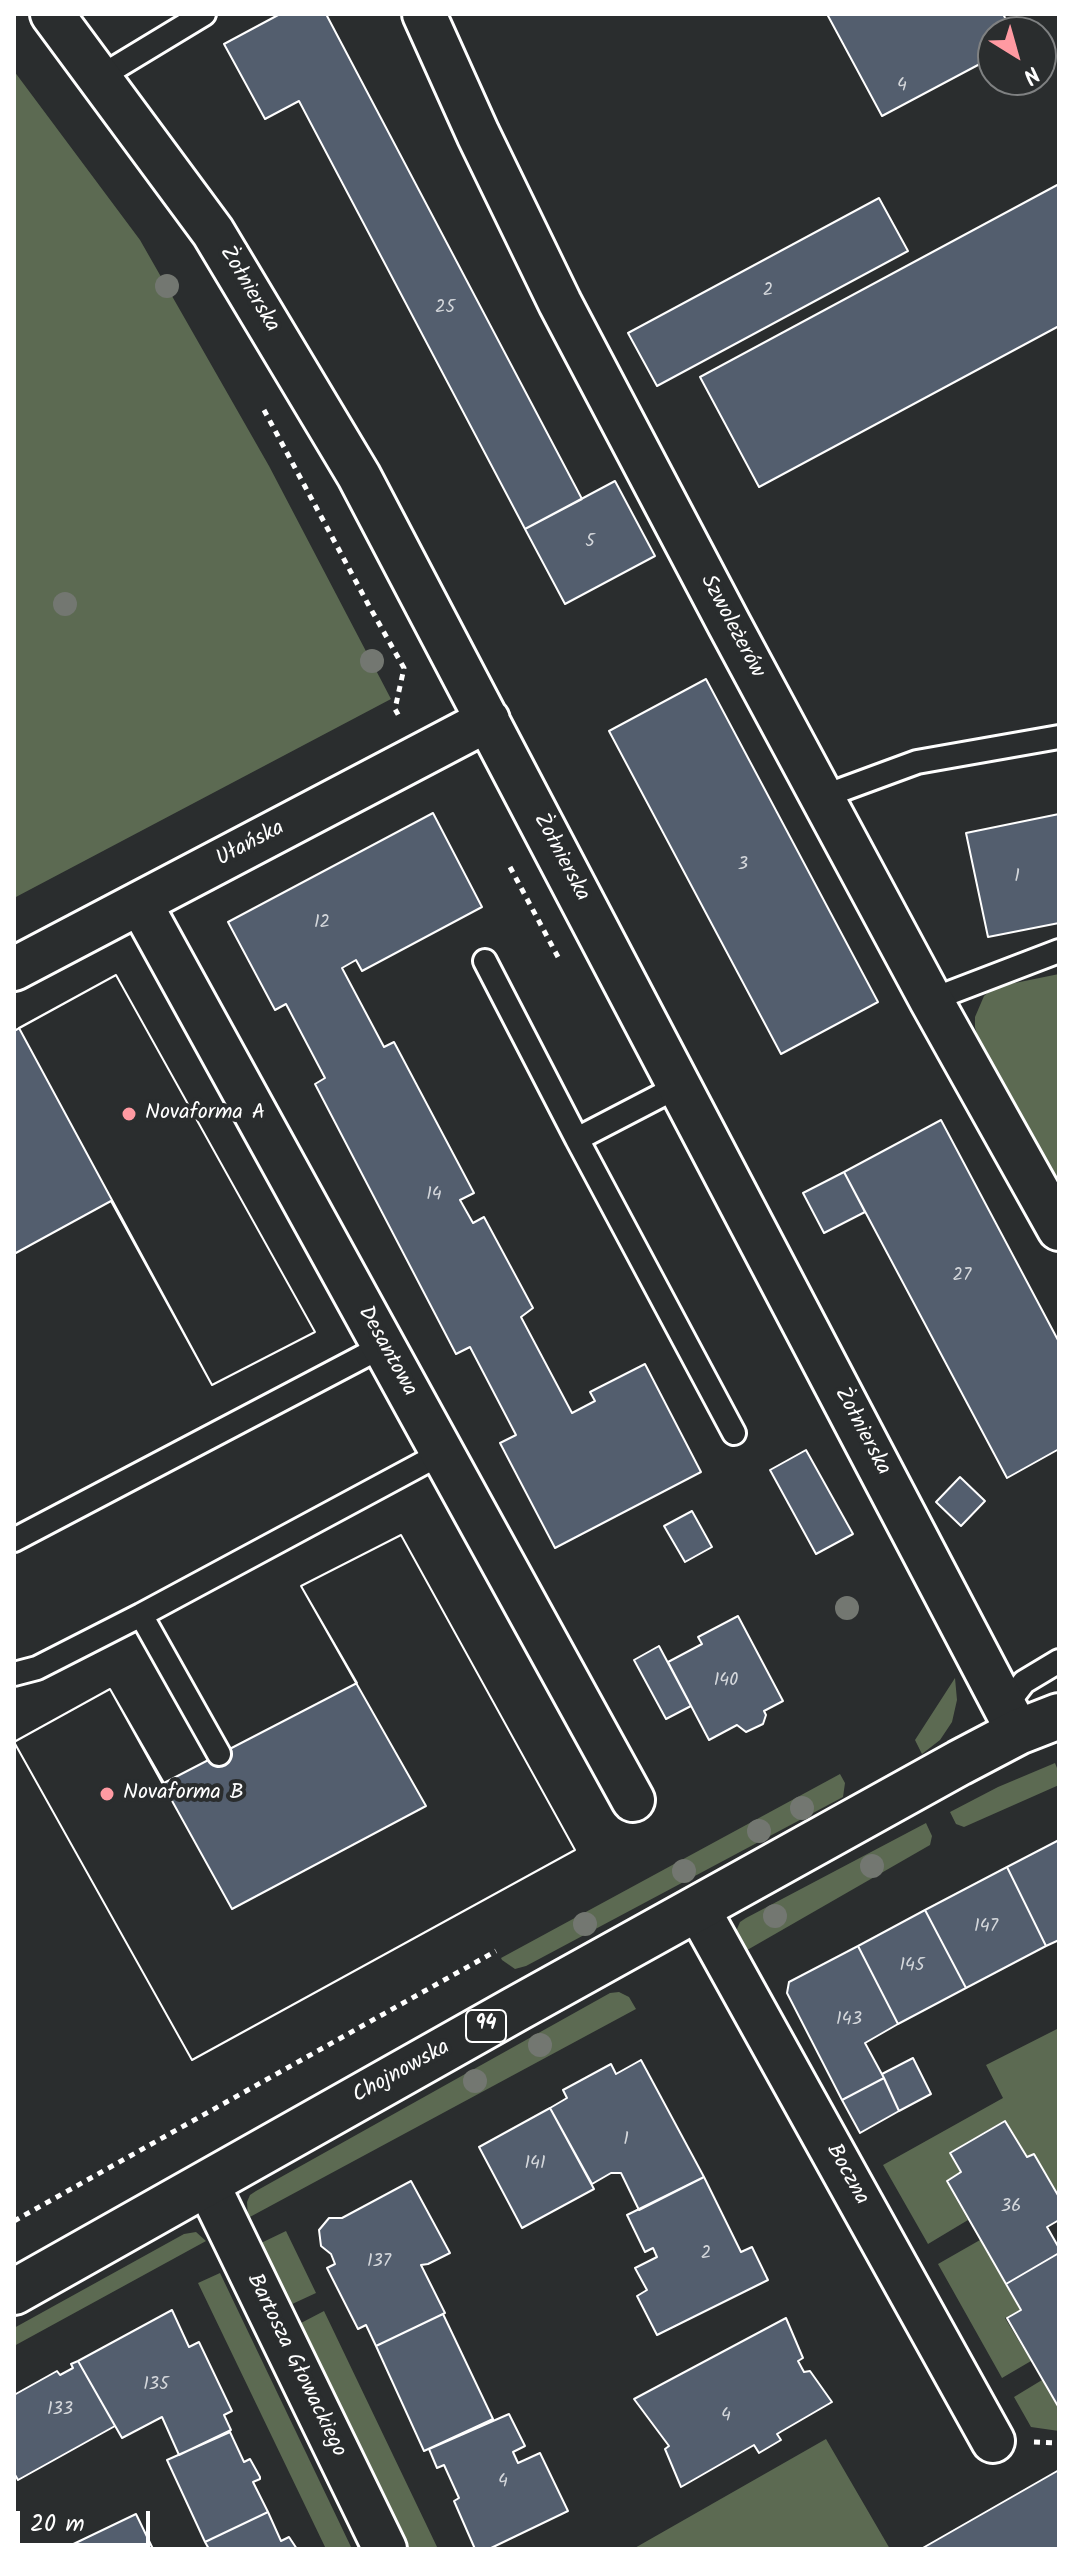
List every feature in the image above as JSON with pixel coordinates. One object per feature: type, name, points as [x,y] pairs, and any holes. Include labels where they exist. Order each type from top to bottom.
[{"type":"main road","name":"Chojnowska","points":[[14,2292],[959,1763],[1012,1719],[1059,1716]]},
{"type":"street","name":"Żołnierska","points":[[52,14],[221,245],[359,476],[1012,1719]]},
{"type":"street","name":"Szwoleżerów","points":[[424,14],[560,303],[931,1000],[1059,1229]]},
{"type":"street","name":"Ułańska","points":[[14,969],[488,720]]},
{"type":"street","name":"Desantowa","points":[[140,903],[633,1800]]},
{"type":"street","name":"Boczna","points":[[698,1909],[993,2441]]},
{"type":"street","name":"Bartosza Głowackiego","points":[[207,2183],[385,2549]]},
{"type":"lane","points":[[100,77],[204,14]]},
{"type":"lane","points":[[822,797],[917,762],[1059,737]]},
{"type":"lane","points":[[931,1000],[1059,951]]},
{"type":"lane","points":[[485,961],[734,1433]]},
{"type":"lane","points":[[577,1139],[679,1086]]},
{"type":"lane","points":[[14,1540],[383,1346]]},
{"type":"lane","points":[[14,1674],[37,1668],[141,1615],[442,1453]]},
{"type":"lane","points":[[141,1615],[219,1754]]},
{"type":"lane","name":"Chojnowska","points":[[1012,1719],[1024,1682],[1059,1661]]},
{"type":"path","points":[[257,397],[404,668],[395,709],[421,756]]},
{"type":"path","points":[[510,866],[559,959]]},
{"type":"path","points":[[14,2221],[496,1951]]},
{"type":"green space","points":[[14,71],[140,240],[269,466],[391,699],[14,898]]},
{"type":"green space","points":[[1059,974],[1059,1191],[979,1042],[975,1017],[984,996],[991,990]]},
{"type":"green space","points":[[955,1678],[957,1700],[952,1722],[940,1740],[922,1754],[915,1740]]},
{"type":"green space","points":[[1055,1763],[1059,1785],[964,1827],[956,1824],[950,1812]]},
{"type":"green space","points":[[840,1774],[845,1783],[843,1797],[526,1966],[515,1969],[502,1960],[501,1958]]},
{"type":"green space","points":[[926,1823],[932,1836],[930,1845],[742,1953],[737,1942],[740,1922]]},
{"type":"green space","points":[[619,1992],[629,1997],[636,2009],[248,2218],[247,2202],[256,2191],[610,1993]]},
{"type":"green space","points":[[1059,2028],[1059,2195],[1034,2153],[1028,2157],[1005,2120],[949,2153],[960,2172],[946,2181],[968,2220],[928,2244],[883,2165],[1003,2098],[986,2065]]},
{"type":"green space","points":[[286,2231],[316,2293],[290,2305],[261,2243]]},
{"type":"green space","points":[[196,2232],[206,2241],[14,2346],[14,2328],[184,2234]]},
{"type":"green space","points":[[980,2240],[1020,2310],[1005,2318],[1031,2361],[1002,2378],[938,2264]]},
{"type":"green space","points":[[220,2273],[352,2549],[326,2549],[198,2283]]},
{"type":"green space","points":[[324,2311],[438,2549],[407,2549],[301,2323]]},
{"type":"green space","points":[[1042,2380],[1059,2410],[1059,2431],[1031,2427],[1014,2397]]},
{"type":"green space","points":[[826,2439],[890,2549],[633,2549]]},
{"type":"building","points":[[280,14],[326,14],[582,499],[525,529],[299,101],[265,119],[224,44]]},
{"type":"building","points":[[827,14],[1003,14],[977,16],[977,66],[882,116]]},
{"type":"building","points":[[1059,184],[1059,326],[759,487],[700,377]]},
{"type":"building","points":[[879,198],[908,251],[657,386],[628,333]]},
{"type":"building","points":[[615,481],[655,556],[565,604],[525,529]]},
{"type":"building","points":[[706,679],[878,1002],[781,1054],[609,731]]},
{"type":"building","points":[[433,813],[482,907],[362,971],[356,960],[342,968],[384,1047],[394,1042],[474,1193],[460,1200],[473,1223],[484,1217],[533,1308],[521,1317],[572,1413],[595,1401],[590,1392],[645,1364],[701,1472],[555,1548],[500,1443],[516,1435],[470,1347],[456,1354],[315,1084],[325,1078],[286,1004],[275,1010],[228,922]]},
{"type":"building","points":[[1059,814],[1059,923],[988,937],[966,833]]},
{"type":"building","name":"Novaforma A","points":[[116,975],[315,1332],[212,1385],[19,1028]]},
{"type":"building","name":"Novaforma A","points":[[116,975],[315,1332],[212,1385],[111,1201],[14,1254],[14,1031]]},
{"type":"building","points":[[941,1120],[1059,1342],[1059,1449],[1007,1478],[844,1172]]},
{"type":"building","points":[[844,1172],[865,1212],[824,1233],[803,1193]]},
{"type":"building","points":[[806,1450],[853,1534],[816,1554],[770,1470]]},
{"type":"building","points":[[960,1477],[985,1501],[961,1526],[936,1502]]},
{"type":"building","points":[[692,1511],[712,1547],[685,1562],[664,1526]]},
{"type":"building","name":"Novaforma B","points":[[401,1535],[575,1850],[192,2060],[14,1742],[110,1689],[232,1909],[426,1806],[301,1586]]},
{"type":"building","name":"Novaforma B","points":[[401,1535],[575,1850],[192,2060],[14,1742],[110,1689],[164,1783],[357,1683],[301,1586]]},
{"type":"building","points":[[738,1616],[783,1701],[764,1711],[763,1724],[746,1732],[737,1725],[709,1740],[668,1662],[702,1644],[698,1637]]},
{"type":"building","points":[[659,1646],[691,1706],[666,1719],[634,1660]]},
{"type":"building","points":[[1059,1840],[1059,1940],[1046,1946],[1007,1867]]},
{"type":"building","points":[[1007,1867],[1046,1946],[966,1988],[925,1910]]},
{"type":"building","points":[[925,1910],[966,1988],[898,2024],[858,1946]]},
{"type":"building","points":[[858,1946],[898,2024],[865,2043],[884,2078],[842,2100],[787,1993],[789,1982]]},
{"type":"building","points":[[913,2058],[931,2094],[899,2111],[882,2074]]},
{"type":"building","points":[[641,2060],[704,2177],[639,2210],[621,2173],[611,2173],[592,2184],[550,2108],[567,2098],[563,2090],[611,2064],[616,2074]]},
{"type":"building","points":[[884,2078],[899,2111],[860,2133],[842,2100]]},
{"type":"building","points":[[550,2108],[594,2189],[522,2228],[479,2147]]},
{"type":"building","points":[[1005,2121],[1027,2157],[1034,2154],[1059,2197],[1059,2220],[1047,2227],[1059,2253],[1006,2284],[947,2181],[961,2172],[950,2153]]},
{"type":"building","points":[[704,2177],[741,2252],[752,2247],[768,2280],[657,2335],[637,2296],[647,2290],[635,2268],[657,2257],[653,2248],[645,2252],[627,2215]]},
{"type":"building","points":[[411,2181],[450,2253],[421,2265],[445,2313],[376,2346],[366,2325],[358,2329],[327,2268],[335,2264],[331,2254],[321,2246],[319,2230],[329,2218],[342,2218]]},
{"type":"building","points":[[1059,2253],[1059,2408],[1007,2318],[1021,2310],[1006,2284]]},
{"type":"building","points":[[172,2310],[189,2347],[199,2342],[232,2411],[224,2415],[231,2430],[179,2455],[162,2417],[122,2438],[78,2361]]},
{"type":"building","points":[[443,2314],[493,2419],[424,2451],[376,2346]]},
{"type":"building","points":[[786,2318],[803,2358],[798,2361],[804,2372],[810,2371],[832,2402],[777,2434],[781,2440],[759,2453],[754,2445],[681,2487],[665,2449],[669,2446],[634,2399]]},
{"type":"building","points":[[78,2361],[115,2426],[18,2480],[14,2473],[14,2395],[57,2371],[60,2375],[73,2368],[71,2364]]},
{"type":"building","points":[[509,2414],[525,2446],[513,2452],[518,2463],[540,2453],[568,2511],[489,2549],[475,2549],[454,2501],[459,2498],[444,2465],[437,2468],[429,2449]]},
{"type":"building","points":[[230,2432],[244,2462],[250,2459],[260,2477],[253,2482],[268,2512],[205,2542],[167,2460]]},
{"type":"building","points":[[1059,2470],[1059,2549],[921,2549]]},
{"type":"building","points":[[268,2512],[281,2541],[289,2537],[297,2549],[209,2549],[205,2542]]},
{"type":"building","points":[[136,2514],[153,2549],[63,2549]]},
{"type":"place","name":"Novaforma A","points":[[129,1114]]},
{"type":"place","name":"Novaforma B","points":[[107,1794]]}]
